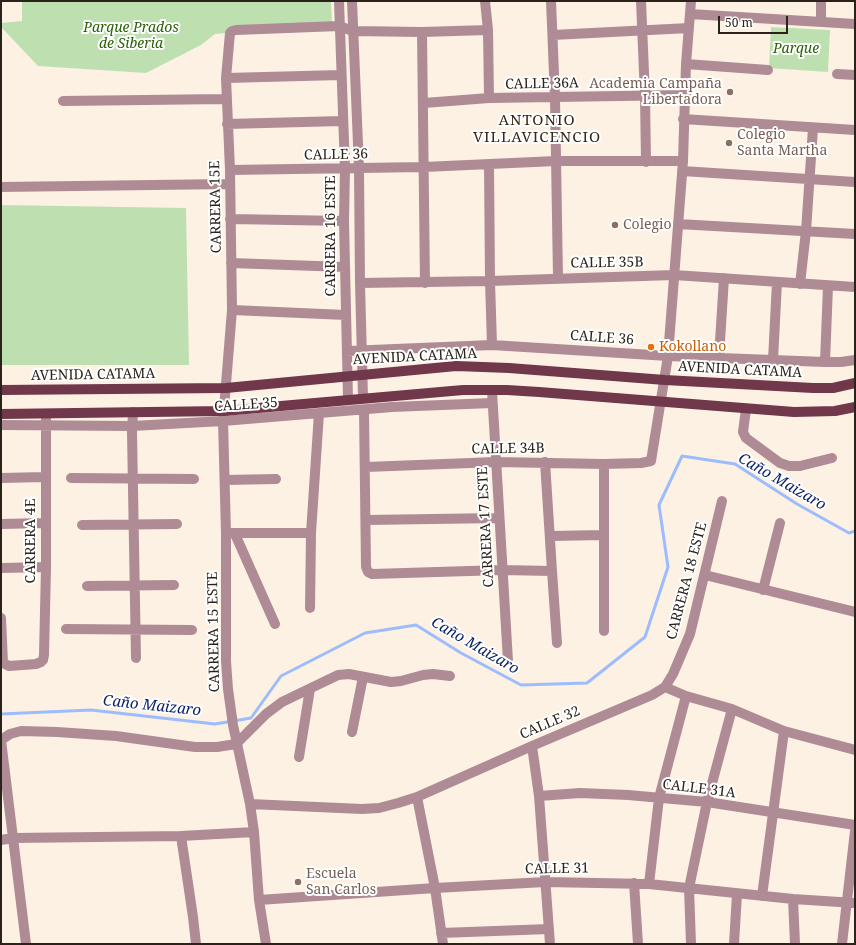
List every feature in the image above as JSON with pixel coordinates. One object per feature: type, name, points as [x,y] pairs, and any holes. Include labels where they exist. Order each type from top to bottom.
[{"type":"main road","name":"AVENIDA CATAMA","points":[[1,390],[226,388],[456,366],[814,388],[833,388],[855,383]]},
{"type":"main road","points":[[1,414],[133,412],[223,416],[348,399],[456,390],[539,392],[794,412],[834,410],[855,407]]},
{"type":"street","name":"CARRERA 16 ESTE","points":[[339,1],[342,121],[345,168],[344,221],[348,399]]},
{"type":"street","name":"CARRERA 16 ESTE","points":[[352,1],[360,168],[360,283],[363,398]]},
{"type":"street","points":[[486,1],[489,98]]},
{"type":"street","points":[[551,1],[555,98],[558,278]]},
{"type":"street","points":[[641,1],[646,162]]},
{"type":"street","points":[[661,402],[668,356],[678,224],[682,166],[683,118],[686,95],[686,64],[691,1]]},
{"type":"street","points":[[821,1],[821,22]]},
{"type":"street","points":[[690,14],[855,24]]},
{"type":"street","name":"CARRERA 15E","points":[[226,388],[232,310],[230,170],[226,99],[226,78],[230,33],[236,30],[339,26]]},
{"type":"street","points":[[339,26],[353,31],[422,32],[488,30]]},
{"type":"street","points":[[552,35],[689,28]]},
{"type":"street","points":[[422,32],[425,283]]},
{"type":"street","points":[[686,64],[768,70]]},
{"type":"street","points":[[836,74],[855,75]]},
{"type":"street","points":[[226,78],[341,75]]},
{"type":"street","name":"CALLE 36A","points":[[424,103],[489,98],[686,95]]},
{"type":"street","points":[[63,101],[226,99]]},
{"type":"street","points":[[683,118],[855,130]]},
{"type":"street","points":[[227,124],[342,121]]},
{"type":"street","points":[[800,284],[806,232],[813,128]]},
{"type":"street","name":"CALLE 36","points":[[230,170],[424,167],[556,161],[646,162],[810,179],[855,182]]},
{"type":"street","points":[[489,165],[492,345]]},
{"type":"street","points":[[1,187],[229,184]]},
{"type":"street","points":[[230,219],[344,221]]},
{"type":"street","points":[[678,224],[855,234]]},
{"type":"street","points":[[231,263],[345,267]]},
{"type":"street","name":"CALLE 35B","points":[[360,283],[425,283],[674,275],[855,287]]},
{"type":"street","points":[[719,357],[724,278]]},
{"type":"street","points":[[773,360],[777,282]]},
{"type":"street","points":[[825,362],[828,286]]},
{"type":"street","points":[[232,310],[346,315]]},
{"type":"street","name":"CALLE 36","points":[[347,351],[492,345],[668,356],[825,362],[855,360]]},
{"type":"street","name":"CARRERA 15 ESTE","points":[[226,388],[223,416],[225,480],[230,533],[228,690],[236,744],[250,804],[254,832],[259,900],[266,944]]},
{"type":"street","name":"CARRERA 17 ESTE","points":[[492,390],[508,661]]},
{"type":"street","name":"CALLE 34B","points":[[366,467],[496,462],[604,464],[641,463],[650,461],[661,402]]},
{"type":"street","name":"CALLE 35","points":[[1,425],[46,424],[132,426],[223,416],[319,414],[429,405],[492,403]]},
{"type":"street","points":[[746,408],[743,432],[746,438],[780,463],[789,466],[800,466],[832,458]]},
{"type":"street","points":[[364,410],[366,467],[366,567],[368,572],[372,574],[502,570],[552,571]]},
{"type":"street","points":[[133,412],[133,523],[136,658]]},
{"type":"street","name":"CARRERA 4E","points":[[2,660],[3,663],[9,666],[36,664],[43,660],[46,567],[46,413]]},
{"type":"street","points":[[310,608],[311,533],[319,414]]},
{"type":"street","points":[[545,462],[557,643]]},
{"type":"street","points":[[604,464],[604,631]]},
{"type":"street","points":[[1,478],[45,477]]},
{"type":"street","points":[[71,478],[194,479]]},
{"type":"street","points":[[225,480],[276,479]]},
{"type":"street","name":"CARRERA 18 ESTE","points":[[665,687],[673,674],[690,634],[722,501]]},
{"type":"street","points":[[366,520],[499,518]]},
{"type":"street","points":[[1,524],[46,523]]},
{"type":"street","points":[[82,525],[133,523],[177,524]]},
{"type":"street","points":[[763,590],[780,523]]},
{"type":"street","points":[[275,624],[230,533],[311,533]]},
{"type":"street","points":[[551,536],[603,535]]},
{"type":"street","points":[[1,568],[46,567]]},
{"type":"street","points":[[705,575],[855,612]]},
{"type":"street","points":[[87,586],[174,585]]},
{"type":"street","points":[[1,618],[2,660]]},
{"type":"street","points":[[66,629],[192,630]]},
{"type":"street","points":[[26,944],[1,740],[10,734],[21,731],[57,732],[116,736],[195,747],[217,747],[236,744],[266,714],[277,706],[338,675],[349,674],[391,682],[401,681],[423,674],[450,676]]},
{"type":"street","points":[[352,732],[363,677]]},
{"type":"street","points":[[665,687],[686,696],[732,709],[784,731],[855,750]]},
{"type":"street","name":"CALLE 32","points":[[250,804],[379,808],[416,797],[652,695],[665,687]]},
{"type":"street","points":[[299,757],[310,689]]},
{"type":"street","points":[[649,884],[659,798],[686,696]]},
{"type":"street","points":[[691,944],[689,888],[707,802],[732,709]]},
{"type":"street","points":[[762,896],[784,731]]},
{"type":"street","points":[[532,746],[539,796],[550,944]]},
{"type":"street","name":"CALLE 31A","points":[[539,796],[603,793],[707,802],[855,825]]},
{"type":"street","points":[[416,797],[435,888],[443,944]]},
{"type":"street","points":[[842,944],[850,903],[855,831]]},
{"type":"street","points":[[1,840],[12,838],[181,836],[254,832]]},
{"type":"street","points":[[181,836],[196,944]]},
{"type":"street","name":"CALLE 31","points":[[259,900],[545,882],[649,884],[737,894],[850,903]]},
{"type":"street","points":[[634,883],[638,944]]},
{"type":"street","points":[[734,944],[737,894]]},
{"type":"street","points":[[793,899],[795,944]]},
{"type":"street","points":[[442,932],[549,929]]},
{"type":"green space","name":"Parque Prados de Siberia","points":[[22,1],[331,1],[332,23],[215,34],[201,45],[146,73],[38,66],[1,27],[1,23],[22,21]]},
{"type":"green space","name":"Parque","points":[[771,27],[830,30],[828,72],[769,68]]},
{"type":"green space","points":[[1,205],[186,208],[189,365],[1,365]]},
{"type":"waterway","name":"Caño Maizaro","points":[[1,714],[91,710],[215,724],[251,718],[281,676],[365,633],[416,625],[461,653],[521,685],[587,683],[645,637],[668,567],[659,505],[682,456],[735,464],[797,504],[849,533],[855,531]]},
{"type":"place","name":"Academia Campaña Libertadora","points":[[730,92]]},
{"type":"place","name":"Colegio Santa Martha","points":[[729,143]]},
{"type":"place","name":"Colegio","points":[[615,225]]},
{"type":"place","name":"Kokollano","points":[[651,347]]},
{"type":"place","name":"Escuela San Carlos","points":[[298,882]]},
{"type":"district","name":"ANTONIO VILLAVICENCIO","points":[[537,130]]}]
